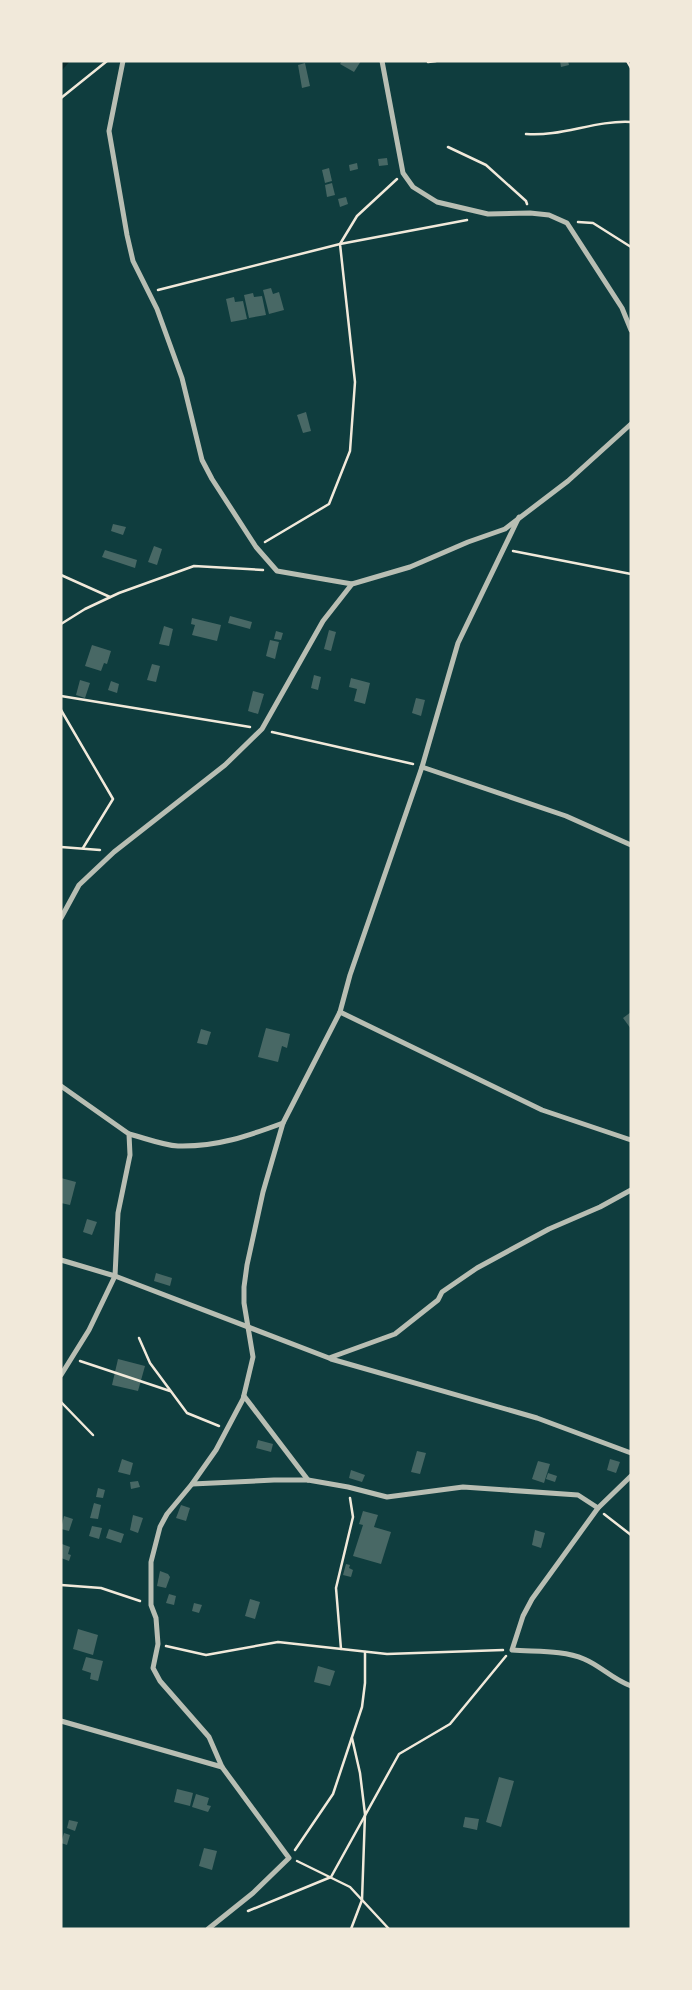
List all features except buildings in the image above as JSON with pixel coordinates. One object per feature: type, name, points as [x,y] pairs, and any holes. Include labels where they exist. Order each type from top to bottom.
[{"type":"street","points":[[124,61],[110,131],[133,261],[149,292],[182,378],[202,460],[212,479],[256,547],[277,571],[352,584],[410,567],[468,542],[505,529],[568,481],[631,424]]},
{"type":"street","points":[[382,61],[402,173],[413,188],[437,202],[488,214],[530,213],[549,215],[567,223],[622,308],[631,330]]},
{"type":"street","points":[[208,1929],[253,1893],[289,1858],[222,1767],[209,1737],[156,1675],[153,1668],[158,1644],[156,1618],[151,1605],[150,1562],[160,1527],[166,1514],[192,1484],[216,1450],[244,1396],[253,1357],[244,1295],[247,1265],[263,1192],[283,1123],[340,1012],[350,975],[422,766],[458,643],[519,518]]},
{"type":"street","points":[[61,918],[79,885],[114,852],[225,765],[262,729],[323,620],[352,584]]},
{"type":"street","points":[[422,766],[566,816],[631,845]]},
{"type":"street","points":[[340,1012],[542,1110],[631,1140]]},
{"type":"street","points":[[61,1086],[129,1134],[176,1146],[209,1145],[239,1140],[283,1123]]},
{"type":"street","points":[[61,1374],[89,1330],[115,1276],[118,1213],[130,1155],[129,1134]]},
{"type":"street","points":[[328,1358],[395,1334],[438,1300],[442,1292],[477,1268],[549,1229],[600,1207],[631,1190]]},
{"type":"street","points":[[61,1260],[115,1276],[328,1358],[537,1418],[631,1453]]},
{"type":"street","points":[[244,1396],[308,1480]]},
{"type":"street","points":[[631,1476],[598,1508],[532,1599],[523,1616],[512,1650],[563,1654],[584,1659],[618,1681],[631,1686]]},
{"type":"street","points":[[192,1484],[308,1480],[348,1487],[387,1497],[463,1487],[578,1495],[598,1508]]},
{"type":"street","points":[[61,1721],[222,1767]]},
{"type":"path","points":[[61,98],[107,61]]},
{"type":"path","points":[[428,62],[436,61]]},
{"type":"path","points":[[627,61],[631,68]]},
{"type":"path","points":[[526,134],[541,136],[581,126],[631,122]]},
{"type":"path","points":[[448,147],[486,165],[526,200],[530,213]]},
{"type":"path","points":[[256,547],[329,504],[350,451],[355,382],[340,244],[357,216],[402,173]]},
{"type":"path","points":[[149,292],[340,244],[461,222],[488,214]]},
{"type":"path","points":[[567,223],[593,223],[631,247]]},
{"type":"path","points":[[504,549],[631,574]]},
{"type":"path","points":[[61,624],[85,609],[110,597],[194,566],[277,571]]},
{"type":"path","points":[[61,575],[110,597]]},
{"type":"path","points":[[61,696],[262,729],[422,766]]},
{"type":"path","points":[[61,710],[113,799],[83,848]]},
{"type":"path","points":[[61,847],[114,852]]},
{"type":"path","points":[[139,1338],[150,1363],[188,1413],[226,1429]]},
{"type":"path","points":[[71,1358],[171,1392]]},
{"type":"path","points":[[61,1402],[93,1435]]},
{"type":"path","points":[[341,1649],[336,1588],[353,1517],[348,1487]]},
{"type":"path","points":[[598,1508],[631,1535]]},
{"type":"path","points":[[61,1586],[101,1588],[151,1605]]},
{"type":"path","points":[[158,1644],[206,1656],[278,1642],[386,1654],[512,1650]]},
{"type":"path","points":[[239,1914],[331,1877],[364,1814],[399,1754],[450,1724],[512,1650]]},
{"type":"path","points":[[364,1652],[365,1683],[362,1707],[334,1794],[289,1858],[350,1887],[389,1929]]},
{"type":"path","points":[[351,1929],[362,1900],[364,1814],[360,1773],[352,1737]]},
{"type":"waterway","points":[[61,68],[67,61]]}]
